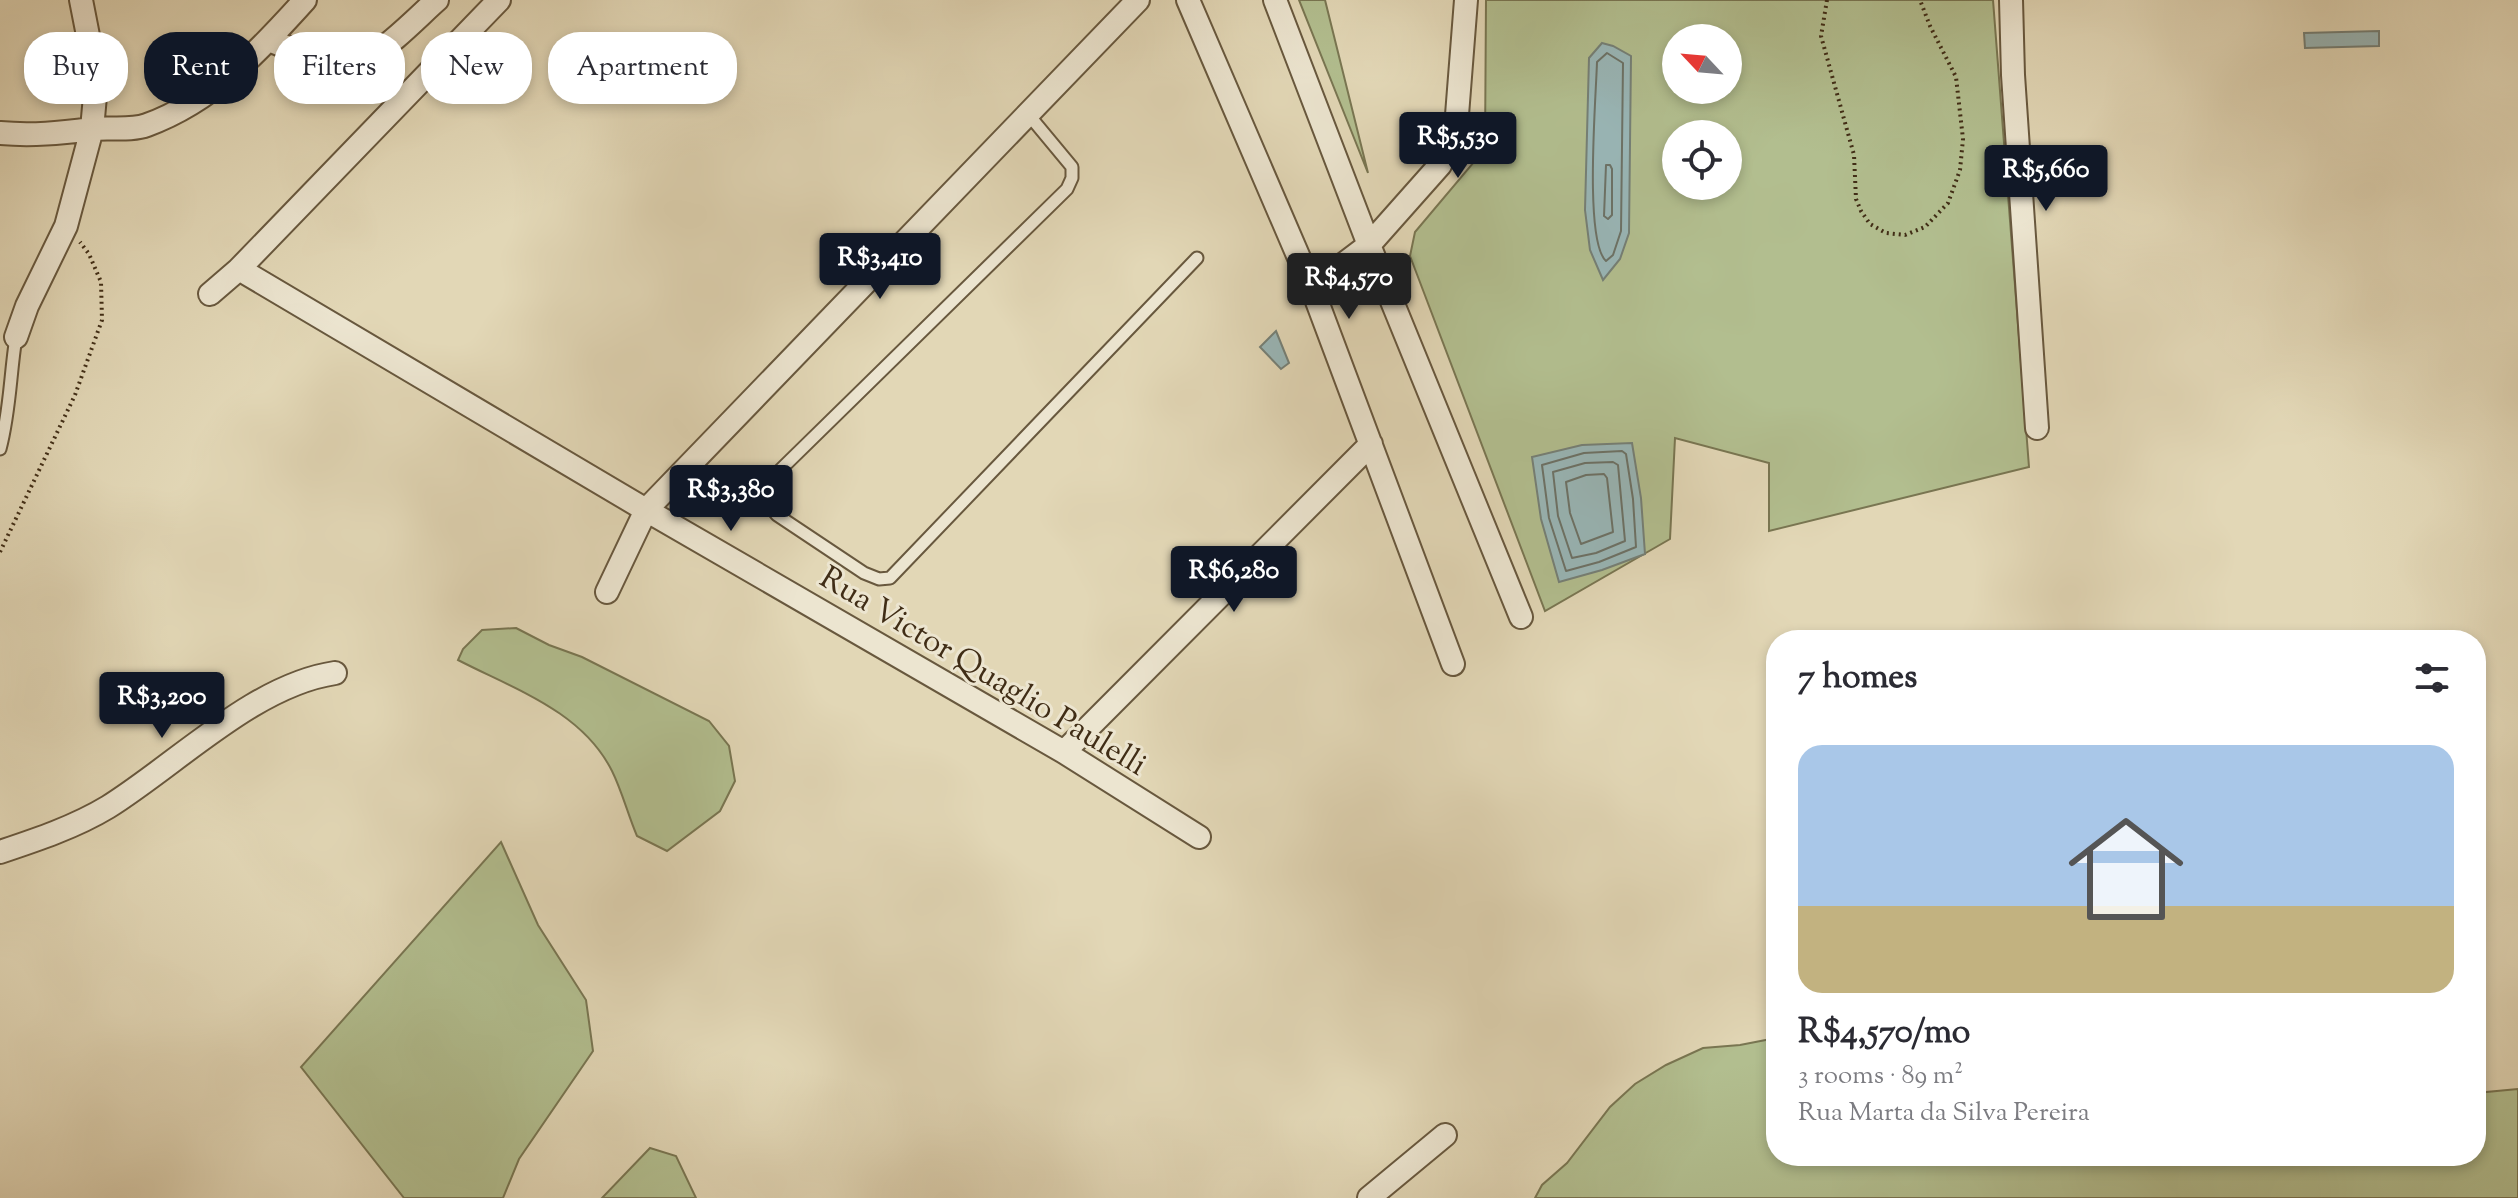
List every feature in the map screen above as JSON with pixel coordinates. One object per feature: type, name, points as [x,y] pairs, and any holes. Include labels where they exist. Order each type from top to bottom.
[{"type":"street","points":[[16,337],[27,306],[66,226],[92,129],[95,96],[93,61],[81,0]]},
{"type":"street","points":[[0,133],[54,135],[145,126],[222,85],[305,0]]},
{"type":"street","points":[[269,40],[306,54],[340,59],[376,53],[437,0]]},
{"type":"street","points":[[210,294],[239,269],[499,0]]},
{"type":"street","points":[[607,592],[646,510],[1138,0]]},
{"type":"street","points":[[1188,0],[1312,288],[1453,664]]},
{"type":"street","points":[[1275,0],[1369,245],[1521,617]]},
{"type":"street","points":[[1312,288],[1369,245],[1440,165],[1457,115],[1466,0]]},
{"type":"street","points":[[2011,0],[2013,75],[2037,428]]},
{"type":"street","name":"Rua Victor Quaglio Paulelli","points":[[239,269],[1064,752],[1199,837]]},
{"type":"street","points":[[1064,752],[1371,444]]},
{"type":"street","points":[[0,852],[42,838],[106,808],[256,704],[311,676],[335,673]]},
{"type":"street","points":[[1369,1198],[1445,1135]]},
{"type":"lane","points":[[1028,114],[1072,167],[1072,178],[1067,189],[772,478],[765,490],[767,503],[777,515],[864,573],[879,579],[890,578],[1197,258]]},
{"type":"lane","points":[[0,449],[9,411],[16,337]]},
{"type":"path","points":[[1827,0],[1821,36],[1854,155],[1856,199],[1870,224],[1886,233],[1905,235],[1925,227],[1948,203],[1960,170],[1963,139],[1956,77],[1933,34],[1920,0]]},
{"type":"path","points":[[0,552],[75,395],[102,320],[101,282],[89,254],[66,226]]},
{"type":"green space","points":[[1299,0],[1325,0],[1368,173]]},
{"type":"green space","points":[[1486,0],[1993,0],[2029,467],[1769,531],[1769,463],[1675,438],[1670,539],[1545,611],[1410,256],[1415,232],[1485,149]]},
{"type":"green space","points":[[516,628],[582,657],[709,721],[729,746],[735,781],[720,811],[667,851],[637,836],[612,771],[583,732],[545,704],[458,660],[463,649],[482,630]]},
{"type":"green space","points":[[501,842],[538,925],[586,1000],[593,1051],[519,1159],[503,1198],[404,1198],[301,1067]]},
{"type":"green space","points":[[1766,1040],[1766,1166],[2486,1166],[2486,1092],[2518,1089],[2518,1198],[1535,1198],[1542,1185],[1567,1163],[1610,1107],[1635,1084],[1703,1048]]},
{"type":"green space","points":[[650,1148],[676,1156],[696,1198],[602,1198]]},
{"type":"water","points":[[2379,31],[2379,46],[2305,48],[2304,33]]},
{"type":"water","points":[[1602,43],[1631,56],[1629,233],[1620,259],[1603,280],[1590,250],[1585,210],[1589,58]]},
{"type":"water","points":[[1276,331],[1289,363],[1281,369],[1260,347]]},
{"type":"water","points":[[1632,443],[1641,498],[1645,554],[1559,582],[1541,519],[1532,457],[1582,445]]}]
